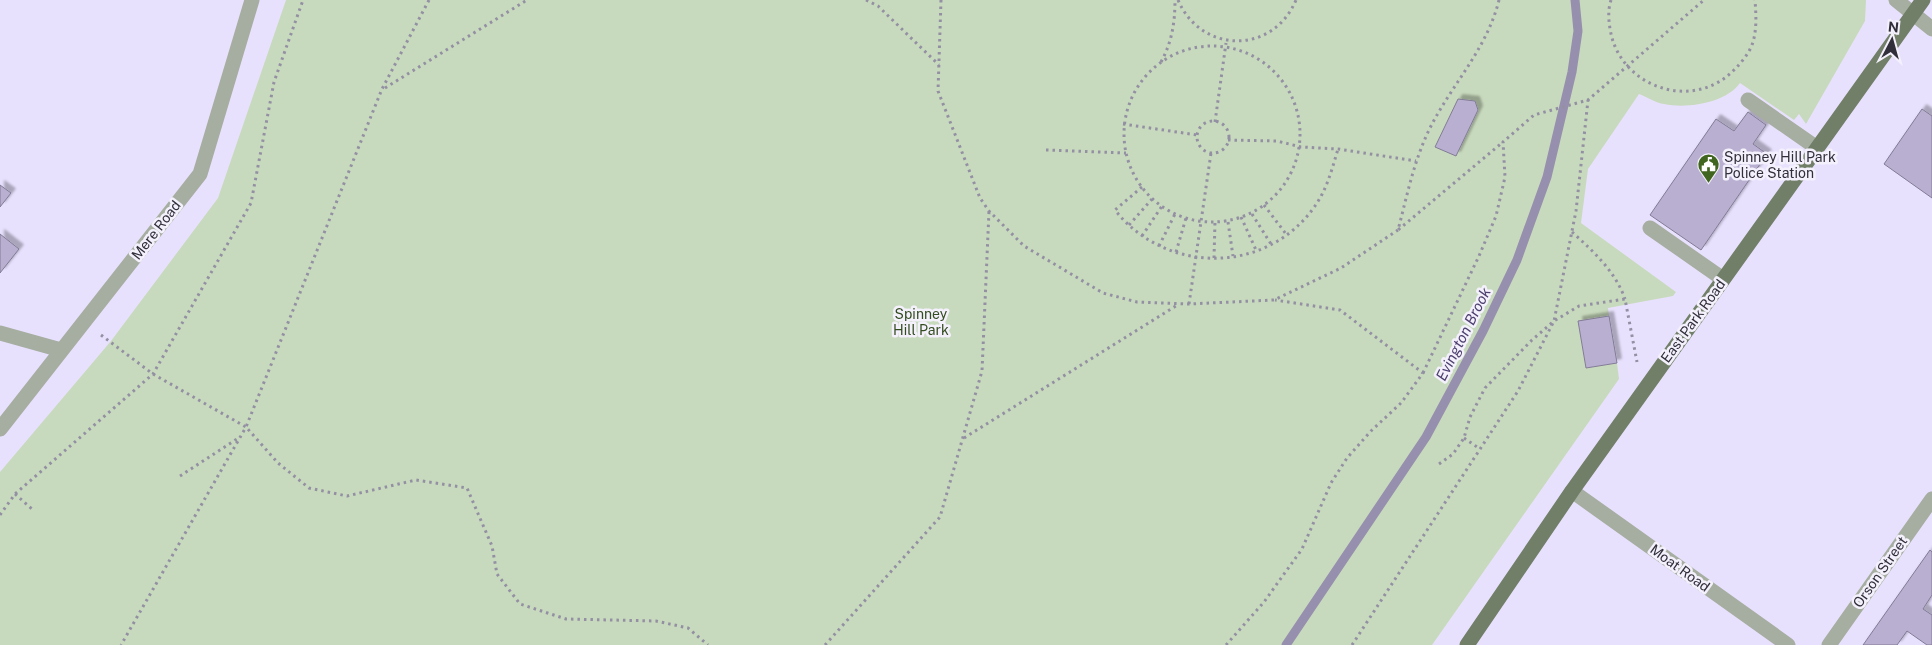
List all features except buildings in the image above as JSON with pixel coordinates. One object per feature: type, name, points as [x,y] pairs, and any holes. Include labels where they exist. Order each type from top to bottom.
[{"type":"main road","name":"East Park Road","points":[[1467,645],[1572,491],[1923,0]]},
{"type":"street","points":[[1896,0],[1932,29]]},
{"type":"street","name":"Mere Road","points":[[0,429],[200,174],[248,1]]},
{"type":"street","points":[[1748,100],[1817,148]]},
{"type":"street","points":[[1650,228],[1723,279]]},
{"type":"street","points":[[0,333],[61,350]]},
{"type":"street","name":"Moat Road","points":[[1572,491],[1788,645]]},
{"type":"street","name":"Orson Street","points":[[1828,645],[1932,499]]},
{"type":"path","points":[[0,515],[15,494],[153,374],[251,203],[274,82],[304,0]]},
{"type":"path","points":[[121,645],[246,427],[382,89],[429,0]]},
{"type":"path","points":[[382,89],[527,0]]},
{"type":"path","points":[[866,0],[878,6],[939,65]]},
{"type":"path","points":[[941,0],[938,91],[980,198],[989,211],[1024,246],[1103,292],[1137,302],[1189,304],[1274,300],[1340,310],[1423,373]]},
{"type":"path","points":[[1176,0],[1183,12],[1198,28],[1216,38],[1238,42],[1259,38],[1277,28],[1291,12],[1296,0]]},
{"type":"path","points":[[1160,63],[1170,42],[1176,0]]},
{"type":"path","points":[[1398,230],[1416,161],[1430,127],[1485,39],[1499,0]]},
{"type":"path","points":[[1611,0],[1609,28],[1615,49],[1628,68],[1645,82],[1665,90],[1686,92],[1708,88],[1727,78],[1742,62],[1753,43],[1757,22],[1755,0]]},
{"type":"path","points":[[1274,300],[1341,268],[1398,230],[1534,115],[1588,100],[1628,68],[1704,0]]},
{"type":"path","points":[[1215,122],[1227,40]]},
{"type":"path","points":[[1226,44],[1251,54],[1274,70],[1292,94],[1300,121],[1301,147],[1291,176],[1275,198],[1252,214],[1228,222],[1201,223],[1175,214],[1152,199],[1142,187],[1133,173],[1126,154],[1123,124],[1132,95],[1148,73],[1160,63],[1170,56],[1196,47],[1226,44]]},
{"type":"path","points":[[1352,645],[1518,390],[1554,321],[1576,211],[1588,100]]},
{"type":"path","points":[[1215,122],[1226,130],[1228,140],[1223,149],[1211,153],[1200,147],[1197,135],[1203,125],[1215,122]]},
{"type":"path","points":[[1123,124],[1197,135]]},
{"type":"path","points":[[1228,140],[1277,141],[1301,147],[1338,149],[1416,161]]},
{"type":"path","points":[[1226,645],[1264,602],[1302,549],[1331,483],[1347,458],[1371,431],[1401,403],[1423,373],[1496,216],[1506,177],[1504,142]]},
{"type":"path","points":[[1142,187],[1115,210],[1142,236],[1160,246],[1195,258],[1233,256],[1271,244],[1297,226],[1315,206],[1328,181],[1338,149]]},
{"type":"path","points":[[1046,150],[1126,154]]},
{"type":"path","points":[[1189,304],[1211,153]]},
{"type":"path","points":[[1129,224],[1152,199]]},
{"type":"path","points":[[1264,205],[1286,234]]},
{"type":"path","points":[[1142,236],[1162,206]]},
{"type":"path","points":[[825,645],[940,517],[982,372],[989,211]]},
{"type":"path","points":[[1160,246],[1175,214]]},
{"type":"path","points":[[1252,214],[1271,244]]},
{"type":"path","points":[[1242,217],[1256,250]]},
{"type":"path","points":[[1176,252],[1186,218]]},
{"type":"path","points":[[1214,258],[1215,222]]},
{"type":"path","points":[[1228,222],[1233,256]]},
{"type":"path","points":[[1572,232],[1609,269],[1620,286],[1625,298],[1643,392]]},
{"type":"path","points":[[1439,464],[1453,454],[1464,438],[1470,417],[1485,388],[1532,340],[1554,321],[1579,306],[1625,298]]},
{"type":"path","points":[[963,439],[1180,304]]},
{"type":"path","points":[[83,324],[111,341],[153,374],[246,427],[278,463],[309,488],[347,496],[416,480],[467,488],[492,546],[497,574],[520,604],[566,619],[656,621],[688,628],[708,645]]},
{"type":"path","points":[[180,476],[241,437]]},
{"type":"path","points":[[1464,438],[1480,449]]},
{"type":"path","points":[[15,494],[32,509]]},
{"type":"green space","name":"Spinney Hill Park","points":[[286,0],[1866,0],[1865,21],[1806,124],[1799,114],[1794,120],[1740,83],[1734,90],[1716,100],[1694,105],[1684,106],[1661,103],[1639,94],[1588,169],[1581,223],[1676,292],[1673,296],[1608,308],[1609,316],[1578,322],[1586,368],[1617,363],[1619,379],[1432,645],[0,645],[0,472],[111,341],[218,198]]},
{"type":"waterway","name":"Evington Brook","points":[[1286,645],[1426,437],[1483,331],[1517,260],[1547,177],[1572,72],[1578,31],[1575,0]]},
{"type":"place","name":"Spinney Hill Park Police Station","points":[[1708,184]]}]
